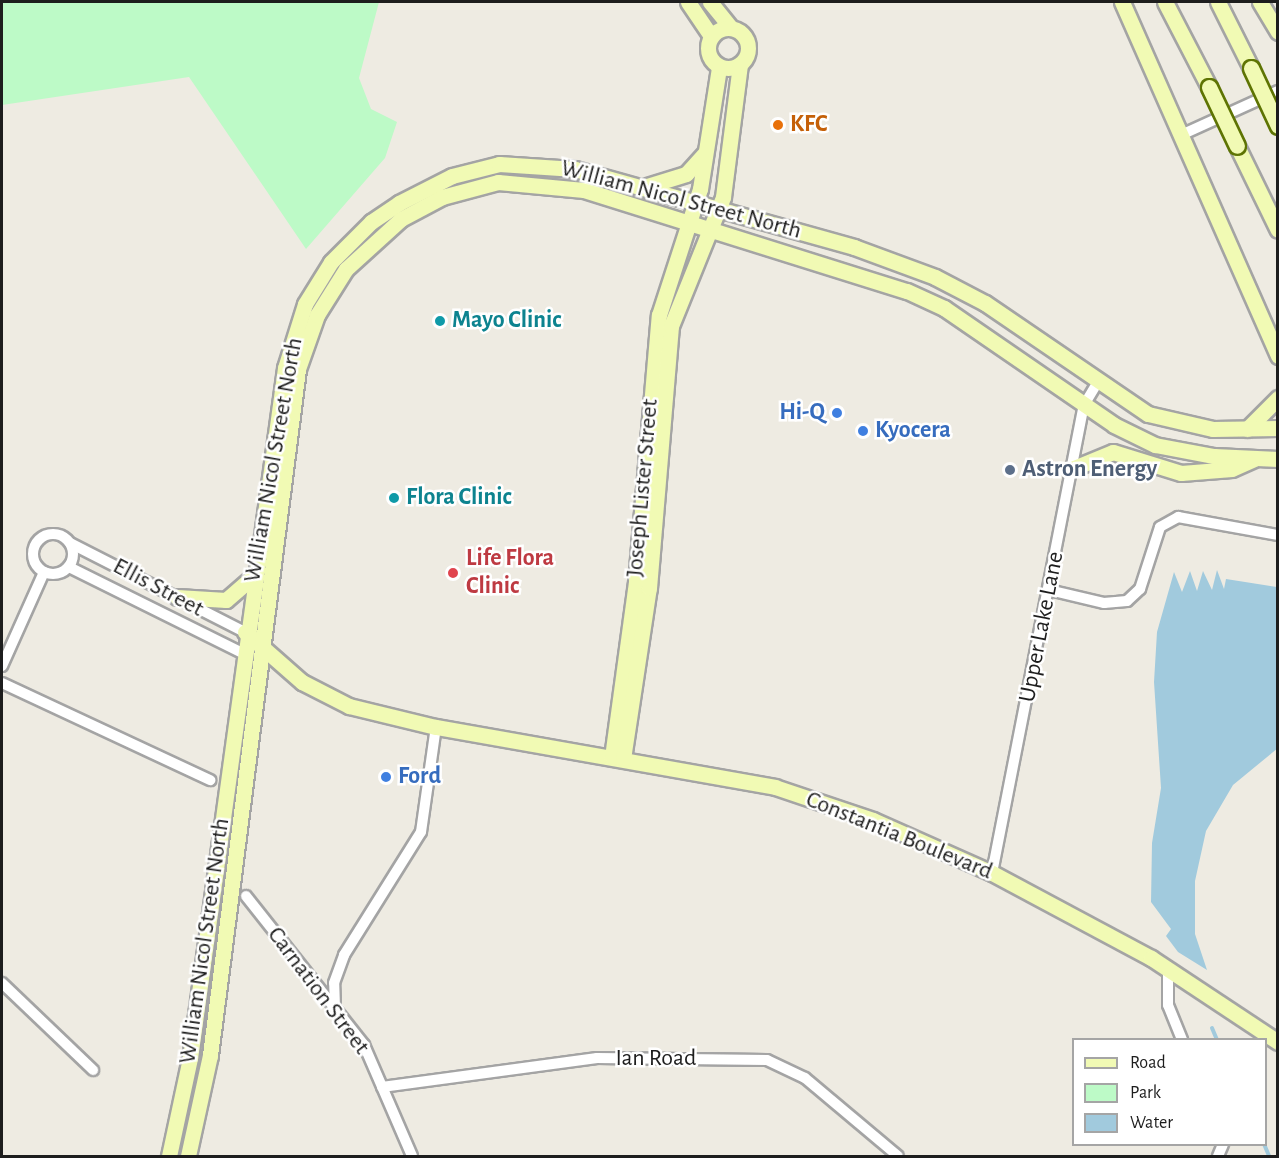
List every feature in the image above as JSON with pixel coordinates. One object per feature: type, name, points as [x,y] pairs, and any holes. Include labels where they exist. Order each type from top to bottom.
[{"type":"main road","points":[[688,2],[711,36],[709,57],[719,67],[740,64],[748,42],[731,28],[710,2]]},
{"type":"main road","points":[[1122,2],[1277,356]]},
{"type":"main road","points":[[1165,2],[1278,230]]},
{"type":"main road","points":[[1218,2],[1278,126]]},
{"type":"main road","points":[[1260,2],[1278,32]]},
{"type":"main road","points":[[711,36],[731,28]]},
{"type":"main road","name":"Joseph Lister Street","points":[[617,758],[649,588],[671,326],[719,209],[740,64]]},
{"type":"main road","name":"Joseph Lister Street","points":[[617,758],[637,571],[655,341],[662,298],[696,203],[707,151],[719,67]]},
{"type":"main road","points":[[643,188],[686,174],[707,151]]},
{"type":"main road","name":"William Nicol Street North","points":[[169,1156],[189,1058],[245,632],[295,330],[305,304],[346,245],[423,188],[499,164],[575,169],[719,209],[935,277],[985,303],[1097,383],[1148,414],[1178,423],[1247,429],[1278,428]]},
{"type":"main road","name":"William Nicol Street North","points":[[188,1156],[210,1055],[265,662],[298,369],[317,315],[364,249],[401,219],[442,197],[498,182],[584,190],[944,308],[1084,405],[1155,445],[1276,460]]},
{"type":"main road","points":[[1247,429],[1278,398]]},
{"type":"main road","points":[[1074,468],[1113,452],[1181,473],[1233,469],[1254,459]]},
{"type":"main road","points":[[177,597],[226,600],[254,576]]},
{"type":"main road","name":"Constantia Boulevard","points":[[245,632],[267,646],[281,663],[349,706],[436,727],[775,786],[873,820],[992,873],[1168,967],[1278,1042]]},
{"type":"main road","name":"Constantia Boulevard","points":[[242,653],[265,662],[281,663]]},
{"type":"street","points":[[1181,135],[1277,91]]},
{"type":"street","name":"Upper Lake Lane","points":[[992,873],[1074,468],[1084,405],[1097,383]]},
{"type":"street","points":[[1049,590],[1104,603],[1127,601],[1143,582],[1157,532],[1178,517],[1278,535]]},
{"type":"street","name":"Ellis Street","points":[[44,572],[33,556],[36,543],[53,534],[245,632]]},
{"type":"street","points":[[2,666],[44,572],[58,574],[69,567],[70,543]]},
{"type":"street","name":"Ellis Street","points":[[69,567],[242,653]]},
{"type":"street","points":[[2,682],[210,780]]},
{"type":"street","points":[[335,1007],[334,983],[344,955],[421,832],[436,727]]},
{"type":"street","name":"Carnation Street","points":[[246,896],[364,1045],[412,1156]]},
{"type":"street","points":[[1168,967],[1168,1005],[1181,1038]]},
{"type":"street","points":[[2,983],[93,1070]]},
{"type":"street","name":"Ian Road","points":[[382,1087],[587,1059],[767,1060],[798,1073],[898,1156]]},
{"type":"green space","points":[[2,2],[379,2],[359,78],[371,109],[397,122],[385,158],[306,249],[189,77],[2,105]]},
{"type":"water","points":[[1217,570],[1224,589],[1226,579],[1277,587],[1278,748],[1233,785],[1206,831],[1195,881],[1195,934],[1207,970],[1178,952],[1166,936],[1171,929],[1151,902],[1152,843],[1161,788],[1154,682],[1157,632],[1174,572],[1182,592],[1190,571],[1197,591],[1203,571],[1212,590]]},
{"type":"waterway","points":[[1212,1028],[1216,1038]]},
{"type":"waterway","points":[[1265,1146],[1269,1156]]},
{"type":"place","name":"KFC","points":[[778,125]]},
{"type":"place","name":"Mayo Clinic","points":[[440,321]]},
{"type":"place","name":"Hi-Q","points":[[837,413]]},
{"type":"place","name":"Kyocera","points":[[863,431]]},
{"type":"place","name":"Astron Energy","points":[[1010,470]]},
{"type":"place","name":"Flora Clinic","points":[[394,498]]},
{"type":"place","name":"Life Flora Clinic","points":[[453,573]]},
{"type":"place","name":"Ford","points":[[386,777]]}]
